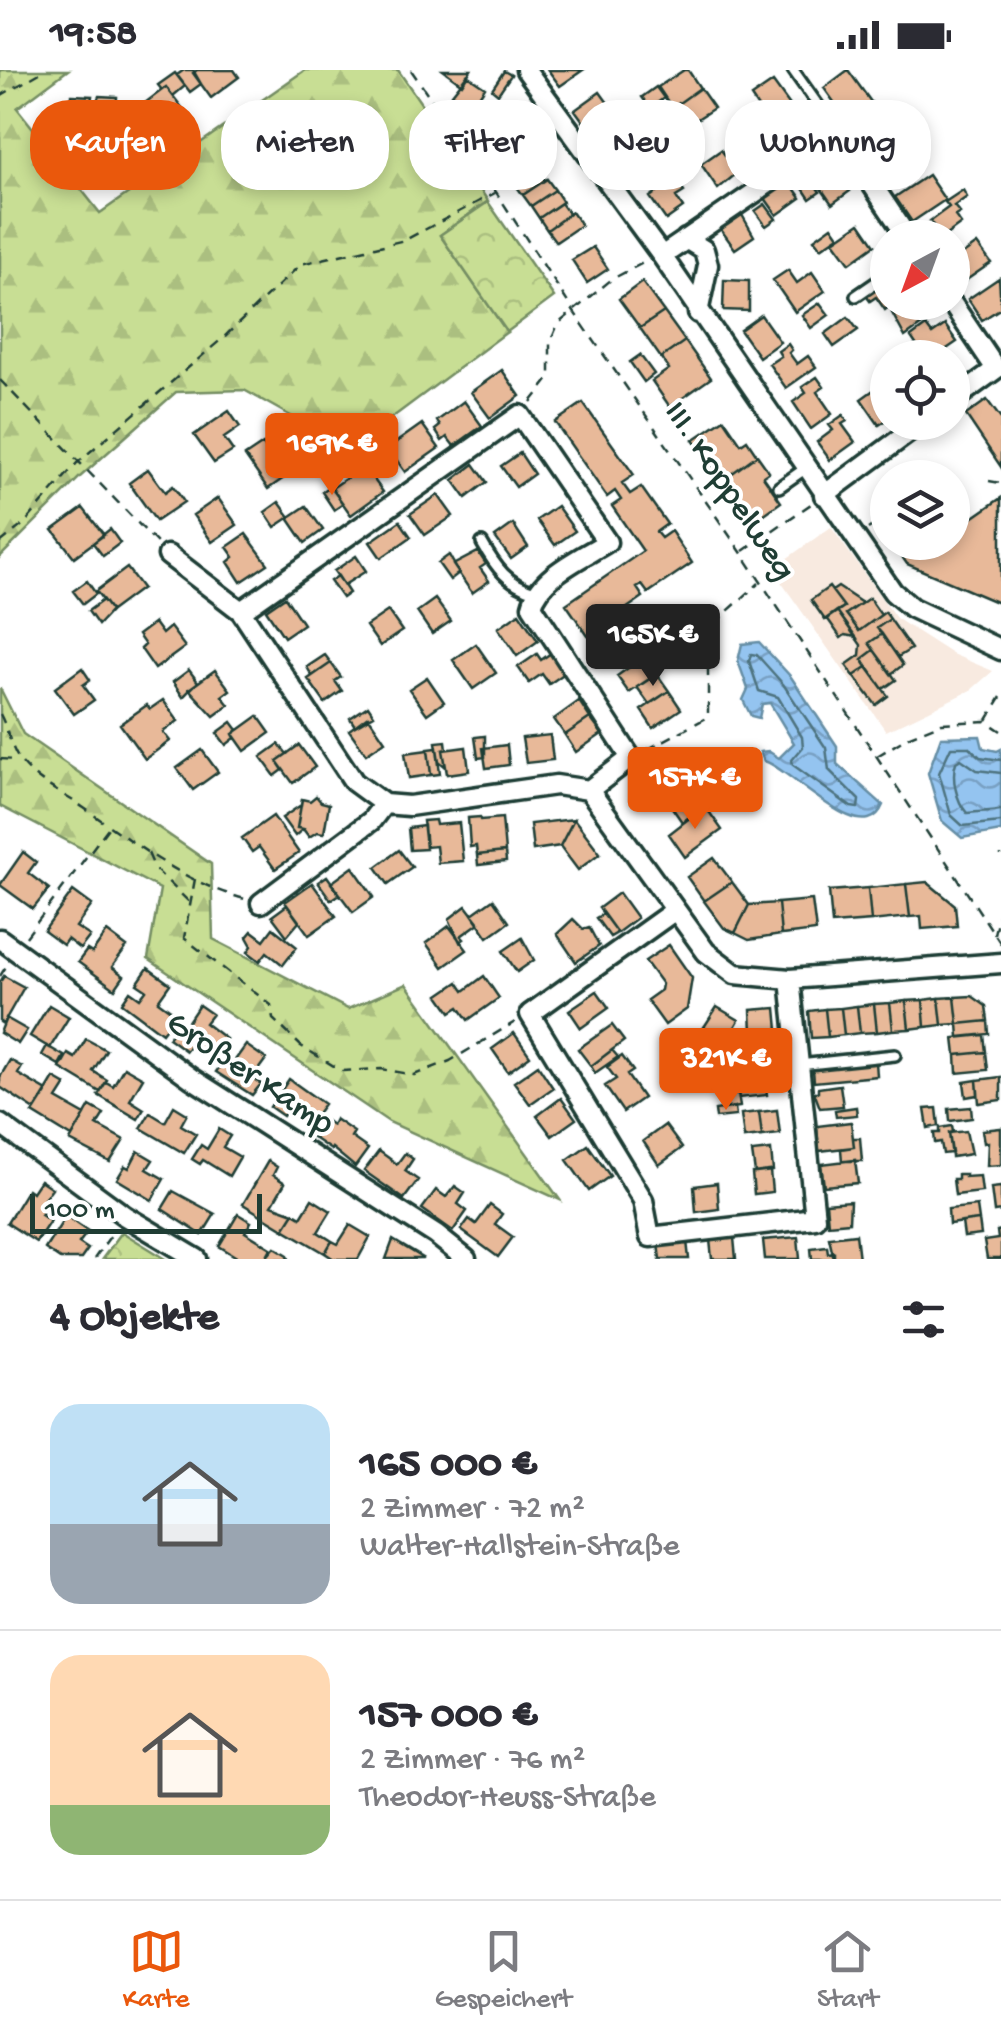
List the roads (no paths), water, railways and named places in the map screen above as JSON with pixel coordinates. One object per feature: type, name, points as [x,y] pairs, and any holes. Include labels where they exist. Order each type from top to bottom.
[{"type":"street","points":[[526,70],[577,140]]},
{"type":"street","points":[[613,190],[893,592],[912,608],[1001,650]]},
{"type":"street","points":[[660,254],[759,190]]},
{"type":"street","points":[[876,190],[896,220]]},
{"type":"street","points":[[686,240],[704,250],[708,265],[698,313]]},
{"type":"street","points":[[964,320],[996,369],[970,388]]},
{"type":"street","points":[[168,555],[241,611],[354,782],[384,804],[409,806],[556,785],[589,790],[631,758],[532,606],[535,592],[607,542],[520,415],[241,611]]},
{"type":"street","points":[[824,495],[899,440]]},
{"type":"street","points":[[589,790],[706,952],[735,974],[790,980],[1001,963]]},
{"type":"street","points":[[261,903],[371,821],[384,804]]},
{"type":"street","points":[[674,911],[530,1014],[643,1200],[650,1237],[815,1218],[790,980]]},
{"type":"street","name":"Großer Kamp","points":[[0,939],[191,1078],[436,1235],[466,1259]]},
{"type":"street","points":[[0,1124],[125,1216],[197,1259]]},
{"type":"lane","points":[[793,70],[814,100]]},
{"type":"lane","points":[[856,296],[870,286]]},
{"type":"lane","points":[[780,487],[806,468]]},
{"type":"lane","points":[[482,543],[492,562],[513,585],[535,592]]},
{"type":"lane","points":[[799,1065],[895,1055]]},
{"type":"water","points":[[759,642],[791,677],[837,746],[837,764],[883,805],[873,817],[860,819],[844,814],[764,761],[760,752],[768,751],[779,758],[794,743],[770,703],[762,704],[759,718],[751,716],[743,700],[748,689],[738,661],[742,644]]},
{"type":"water","points":[[980,736],[983,748],[1001,749],[1001,831],[962,838],[942,821],[928,773],[941,737]]}]
